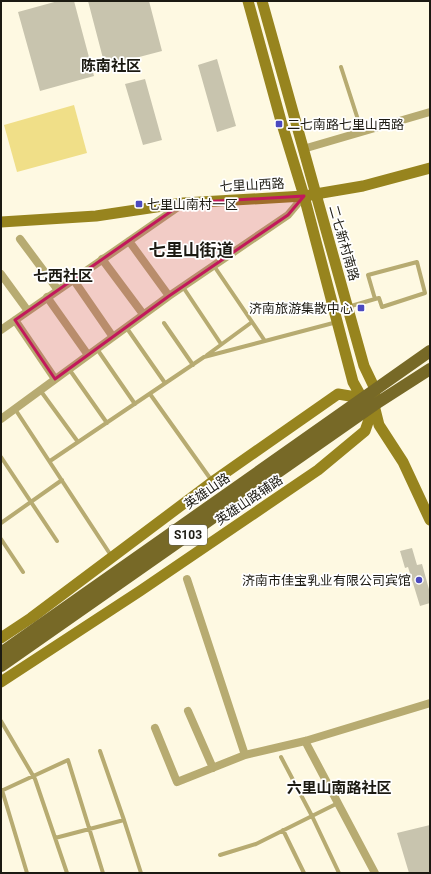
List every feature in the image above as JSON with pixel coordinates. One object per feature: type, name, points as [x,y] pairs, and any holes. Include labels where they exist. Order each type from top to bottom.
[{"type":"main road","name":"二七新村南路","points":[[248,1],[281,121],[304,196],[353,382],[362,398]]},
{"type":"main road","name":"二七新村南路","points":[[262,1],[367,374],[375,389],[374,405]]},
{"type":"main road","name":"七里山西路","points":[[3,223],[19,220],[96,216],[183,203],[304,196],[363,186],[430,168]]},
{"type":"main road","name":"英雄山路","points":[[1,653],[430,351]]},
{"type":"main road","name":"英雄山路","points":[[1,666],[374,405],[430,369]]},
{"type":"main road","points":[[1,638],[31,618],[213,482],[338,394],[362,398],[374,405],[379,425],[402,462],[430,520]]},
{"type":"main road","name":"英雄山路辅路","points":[[1,682],[140,591],[318,470],[365,431],[374,405]]},
{"type":"street","points":[[303,149],[430,112]]},
{"type":"street","points":[[1,418],[143,314],[288,215],[304,196]]},
{"type":"street","points":[[1,330],[183,203]]},
{"type":"street","points":[[20,239],[58,290]]},
{"type":"street","points":[[129,241],[169,296]]},
{"type":"street","points":[[102,259],[143,314]]},
{"type":"street","points":[[1,274],[28,311]]},
{"type":"street","points":[[74,279],[113,337]]},
{"type":"street","points":[[47,297],[88,355]]},
{"type":"street","points":[[15,320],[55,379]]},
{"type":"street","points":[[187,579],[245,755]]},
{"type":"street","points":[[155,728],[177,782],[245,755],[305,741],[430,703]]},
{"type":"street","points":[[188,711],[213,768]]},
{"type":"street","points":[[305,741],[375,873]]},
{"type":"lane","points":[[341,67],[362,132]]},
{"type":"lane","points":[[334,311],[379,298],[382,307],[425,293],[418,262],[368,275],[375,299]]},
{"type":"lane","points":[[214,266],[265,341]]},
{"type":"lane","points":[[183,286],[222,344]]},
{"type":"lane","points":[[50,462],[193,365],[252,322]]},
{"type":"lane","points":[[204,357],[337,322]]},
{"type":"lane","points":[[164,323],[193,365]]},
{"type":"lane","points":[[126,327],[165,383]]},
{"type":"lane","points":[[97,348],[135,404]]},
{"type":"lane","points":[[68,369],[107,423]]},
{"type":"lane","points":[[40,390],[78,442]]},
{"type":"lane","points":[[150,394],[213,482]]},
{"type":"lane","points":[[15,408],[112,557]]},
{"type":"lane","points":[[1,457],[57,541]]},
{"type":"lane","points":[[2,521],[62,480]]},
{"type":"lane","points":[[1,539],[23,572]]},
{"type":"lane","points":[[1,721],[33,776],[67,873]]},
{"type":"lane","points":[[100,751],[142,873]]},
{"type":"lane","points":[[281,757],[312,816],[339,873]]},
{"type":"lane","points":[[27,873],[1,791],[68,760],[103,873]]},
{"type":"lane","points":[[220,856],[256,844],[338,803]]},
{"type":"lane","points":[[55,838],[124,820]]},
{"type":"lane","points":[[283,830],[304,873]]},
{"type":"highlighted area","points":[[304,196],[288,215],[169,296],[55,379],[15,320],[183,203]]},
{"type":"shaded area","points":[[74,105],[87,153],[17,172],[4,125]]},
{"type":"building","points":[[58,1],[74,1],[94,76],[40,91],[18,12]]},
{"type":"building","points":[[88,1],[149,1],[162,51],[105,66]]},
{"type":"building","points":[[217,59],[236,126],[217,132],[198,65]]},
{"type":"building","points":[[145,79],[162,140],[143,145],[125,84]]},
{"type":"building","name":"济南市佳宝乳业有限公司宾馆","points":[[412,548],[417,565],[422,564],[430,593],[430,603],[420,606],[408,567],[405,568],[400,551]]},
{"type":"building","points":[[430,825],[430,873],[409,873],[397,833]]},
{"type":"place","name":"二七南路七里山西路","points":[[279,124]]},
{"type":"place","name":"七里山南村一区","points":[[139,204]]},
{"type":"place","name":"济南旅游集散中心","points":[[361,308]]},
{"type":"place","name":"济南市佳宝乳业有限公司宾馆","points":[[419,580]]},
{"type":"district","name":"陈南社区","points":[[111,66]]},
{"type":"district","name":"七里山街道","points":[[191,250]]},
{"type":"district","name":"七西社区","points":[[63,276]]},
{"type":"district","name":"六里山南路社区","points":[[339,788]]}]
